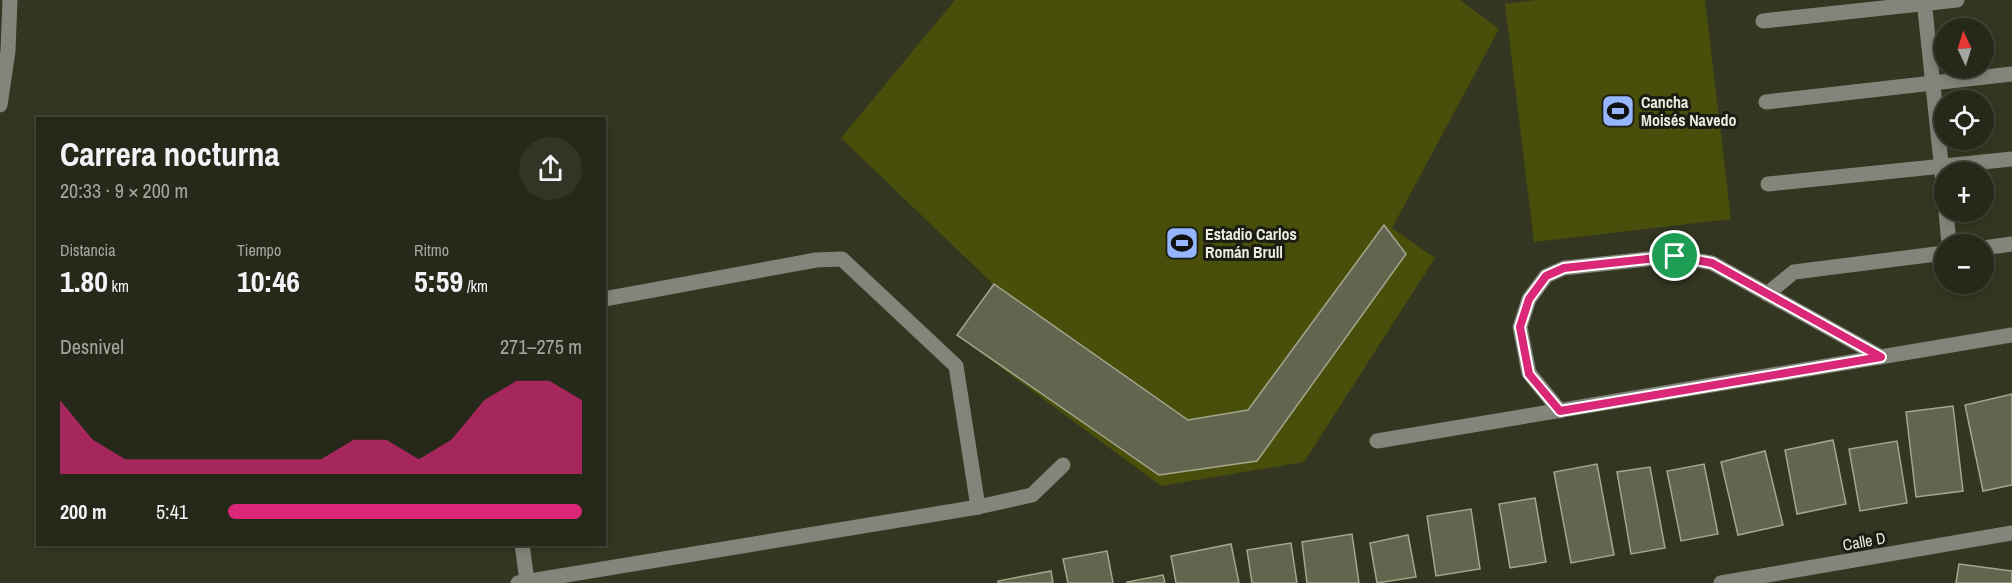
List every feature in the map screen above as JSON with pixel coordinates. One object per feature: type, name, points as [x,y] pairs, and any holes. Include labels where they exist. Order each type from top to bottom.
[{"type":"street","points":[[0,105],[8,51],[10,0]]},
{"type":"street","points":[[1763,21],[1957,0]]},
{"type":"street","points":[[1924,2],[1941,162]]},
{"type":"street","points":[[1766,102],[2012,74]]},
{"type":"street","points":[[1986,162],[2012,159]]},
{"type":"street","points":[[1768,184],[1934,168]]},
{"type":"street","points":[[1994,246],[2012,244]]},
{"type":"street","points":[[1767,294],[1794,272],[1934,254]]},
{"type":"street","points":[[1560,411],[1529,374],[1520,327],[1529,299],[1546,276],[1564,268],[1675,256],[1712,263],[1881,357]]},
{"type":"street","points":[[606,299],[816,260],[843,259],[956,366],[978,507]]},
{"type":"street","points":[[1377,441],[2012,335]]},
{"type":"street","points":[[522,546],[523,582],[978,507],[1032,495],[1063,465]]},
{"type":"street","name":"Calle D","points":[[1721,583],[1784,578],[2012,533]]},
{"type":"green space","name":"Estadio Carlos Román Brull","points":[[955,0],[1460,0],[1499,29],[1392,228],[1435,258],[1304,462],[1161,486],[957,335],[993,284],[841,138]]},
{"type":"green space","name":"Cancha Moisés Navedo","points":[[1536,0],[1705,0],[1731,219],[1534,242],[1505,4]]},
{"type":"building","points":[[1384,225],[1406,254],[1257,461],[1159,475],[957,335],[994,284],[1188,420],[1248,410]]},
{"type":"building","points":[[2012,394],[2012,485],[1983,491],[1965,405]]},
{"type":"building","points":[[1953,406],[1963,491],[1916,497],[1906,412]]},
{"type":"building","points":[[1833,440],[1846,504],[1797,514],[1785,450]]},
{"type":"building","points":[[1897,441],[1907,503],[1860,511],[1849,449]]},
{"type":"building","points":[[1765,451],[1783,525],[1738,535],[1721,462]]},
{"type":"building","points":[[1597,464],[1614,555],[1571,563],[1554,472]]},
{"type":"building","points":[[1704,464],[1718,534],[1681,541],[1667,471]]},
{"type":"building","points":[[1650,467],[1665,548],[1631,554],[1617,472]]},
{"type":"building","points":[[1535,498],[1546,562],[1510,568],[1499,504]]},
{"type":"building","points":[[1471,509],[1480,569],[1436,576],[1427,516]]},
{"type":"building","points":[[1352,534],[1359,583],[1307,583],[1302,542]]},
{"type":"building","points":[[1408,535],[1416,577],[1377,583],[1370,543]]},
{"type":"building","points":[[1291,543],[1297,583],[1252,583],[1247,550]]},
{"type":"building","points":[[1231,544],[1239,583],[1176,583],[1171,556]]},
{"type":"building","points":[[1107,551],[1113,583],[1068,583],[1063,559]]},
{"type":"building","points":[[1959,564],[2012,571],[2012,583],[1956,583]]},
{"type":"building","points":[[1051,571],[1053,583],[998,583],[998,581]]},
{"type":"building","points":[[1163,575],[1165,583],[1127,583],[1127,582]]},
{"type":"place","name":"Cancha Moisés Navedo","points":[[1618,111]]},
{"type":"place","name":"Estadio Carlos Román Brull","points":[[1182,243]]},
{"type":"route","points":[[1675,256],[1712,263],[1881,357],[1560,411],[1529,374],[1520,327],[1529,299],[1546,276],[1564,268],[1675,256]]}]
